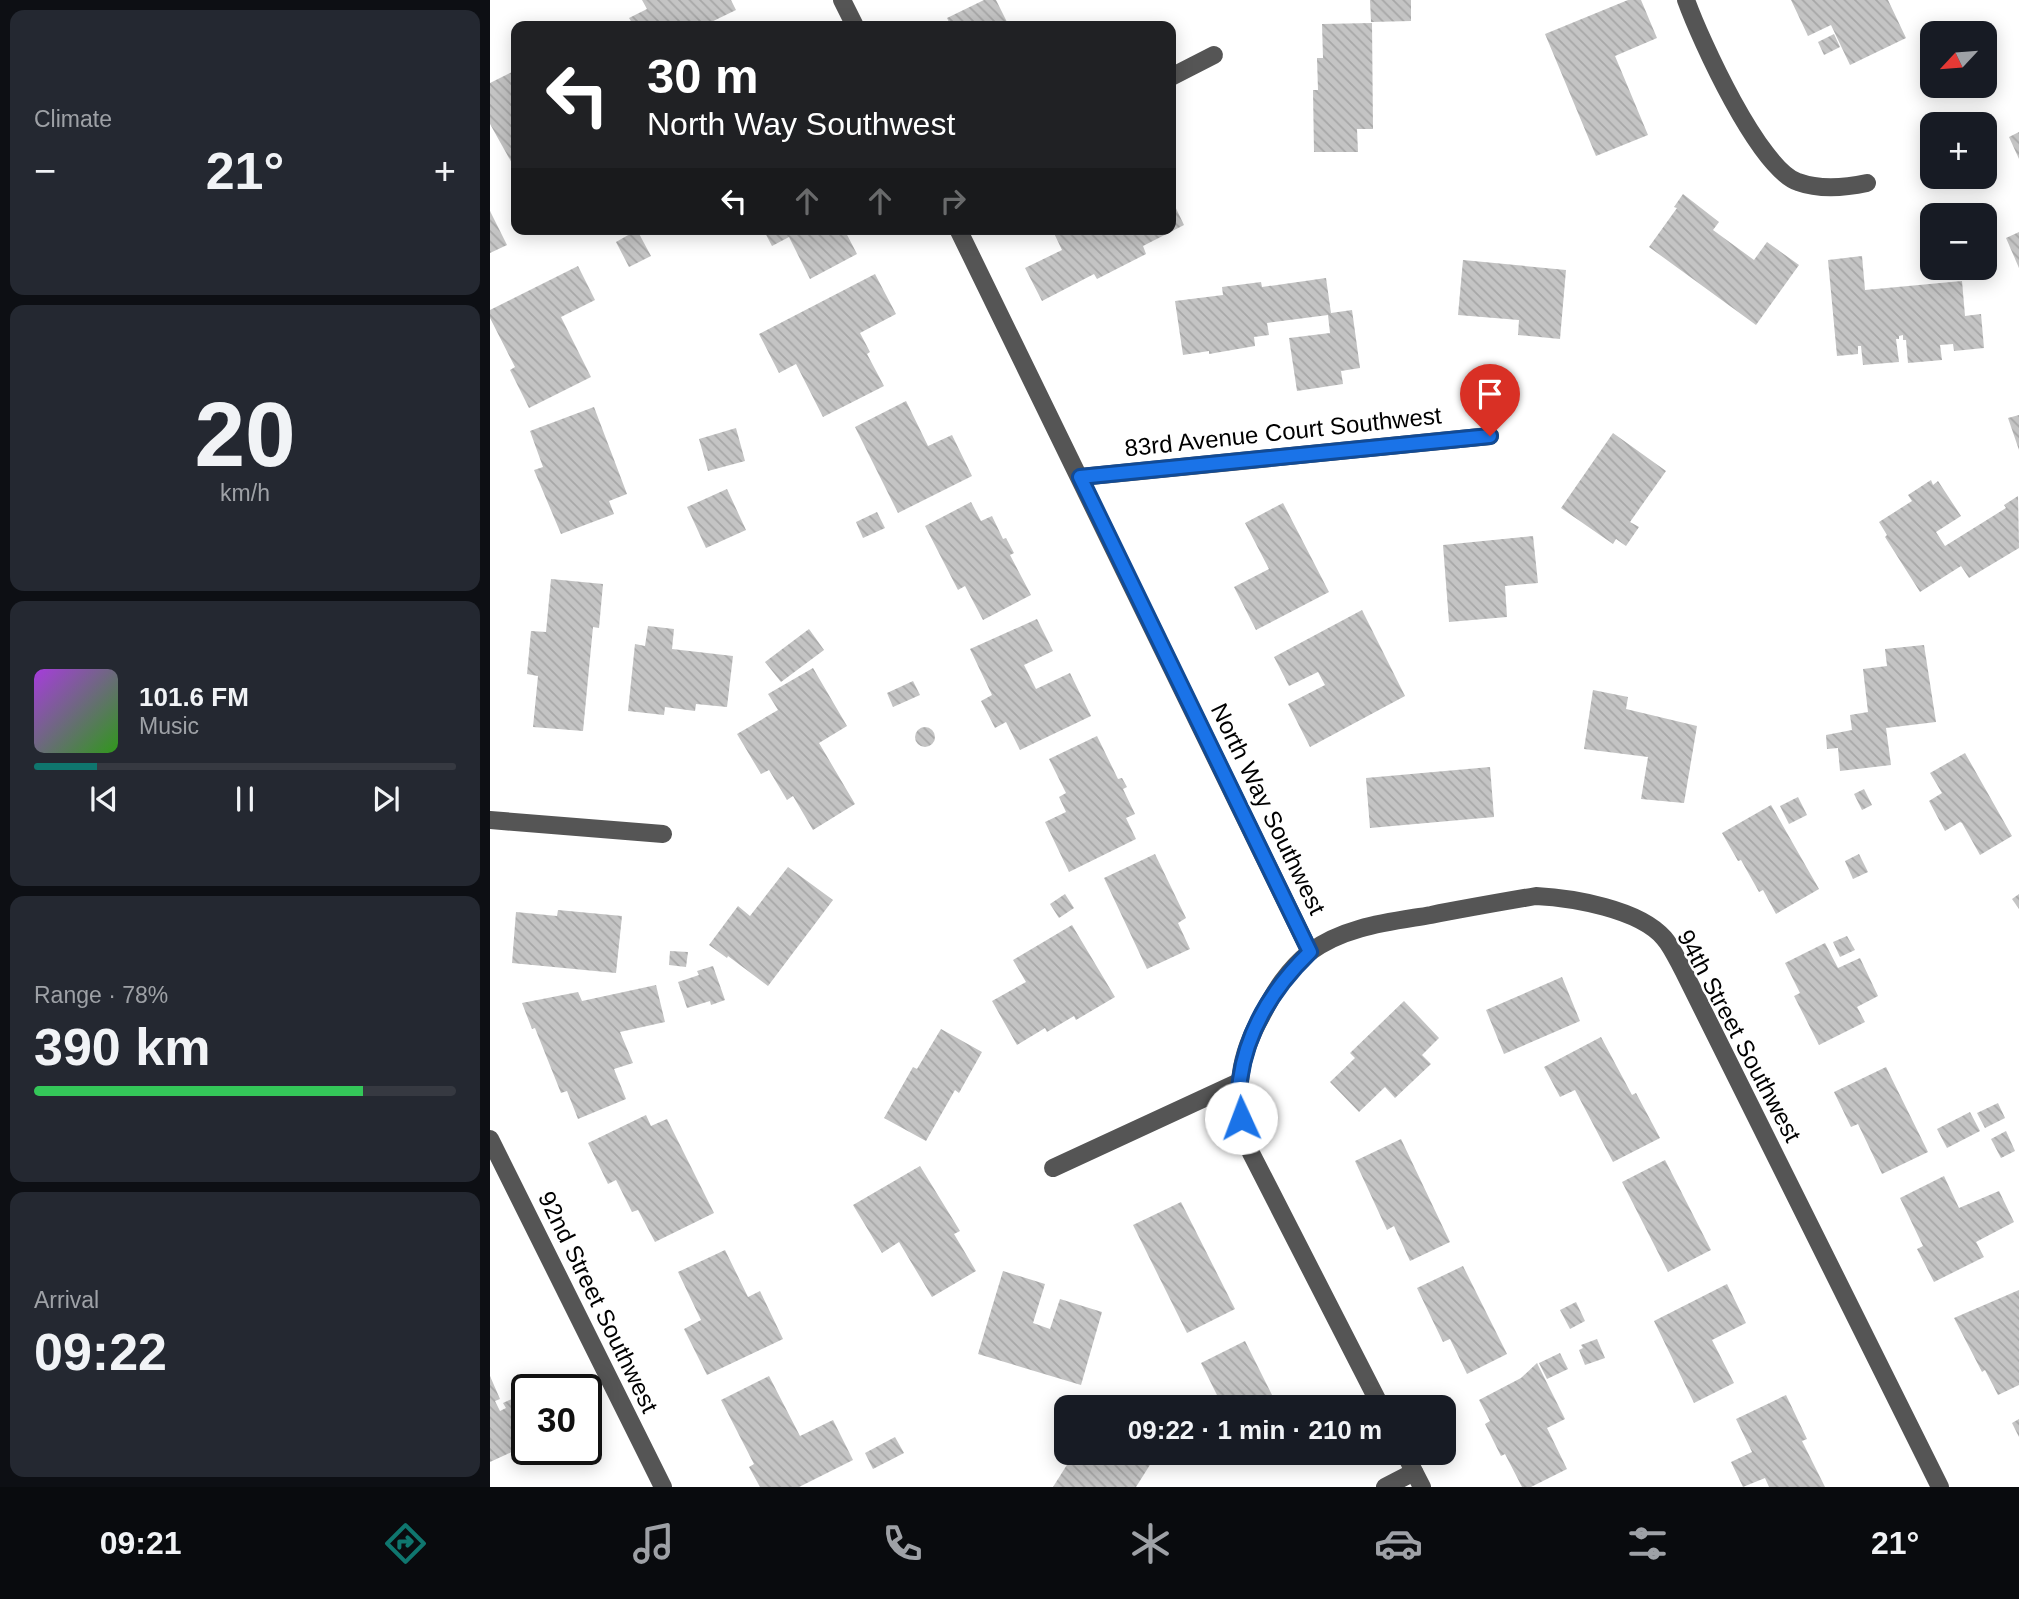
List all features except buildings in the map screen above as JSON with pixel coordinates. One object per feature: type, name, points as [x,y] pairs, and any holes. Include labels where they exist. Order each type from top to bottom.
[{"type":"street","points":[[842,0],[852,21]]},
{"type":"street","points":[[1686,0],[1727,94],[1772,160],[1796,182],[1839,189],[1867,183]]},
{"type":"street","points":[[1176,74],[1214,55]]},
{"type":"street","name":"North Way Southwest","points":[[961,235],[1310,952],[1287,974],[1249,1038],[1239,1082],[1241,1118],[1251,1153],[1375,1395]]},
{"type":"street","name":"83rd Avenue Court Southwest","points":[[1080,477],[1490,436]]},
{"type":"street","points":[[490,820],[663,834]]},
{"type":"street","name":"94th Street Southwest","points":[[1310,952],[1342,934],[1379,924],[1536,896],[1561,897],[1611,909],[1642,921],[1664,938],[1684,972],[1940,1487]]},
{"type":"street","points":[[1053,1168],[1239,1082]]},
{"type":"street","name":"92nd Street Southwest","points":[[490,1139],[663,1487]]},
{"type":"street","points":[[1385,1487],[1418,1480]]},
{"type":"route","points":[[1241,1118],[1239,1082],[1249,1038],[1274,992],[1287,974],[1310,952],[1080,477],[1490,436]]}]
